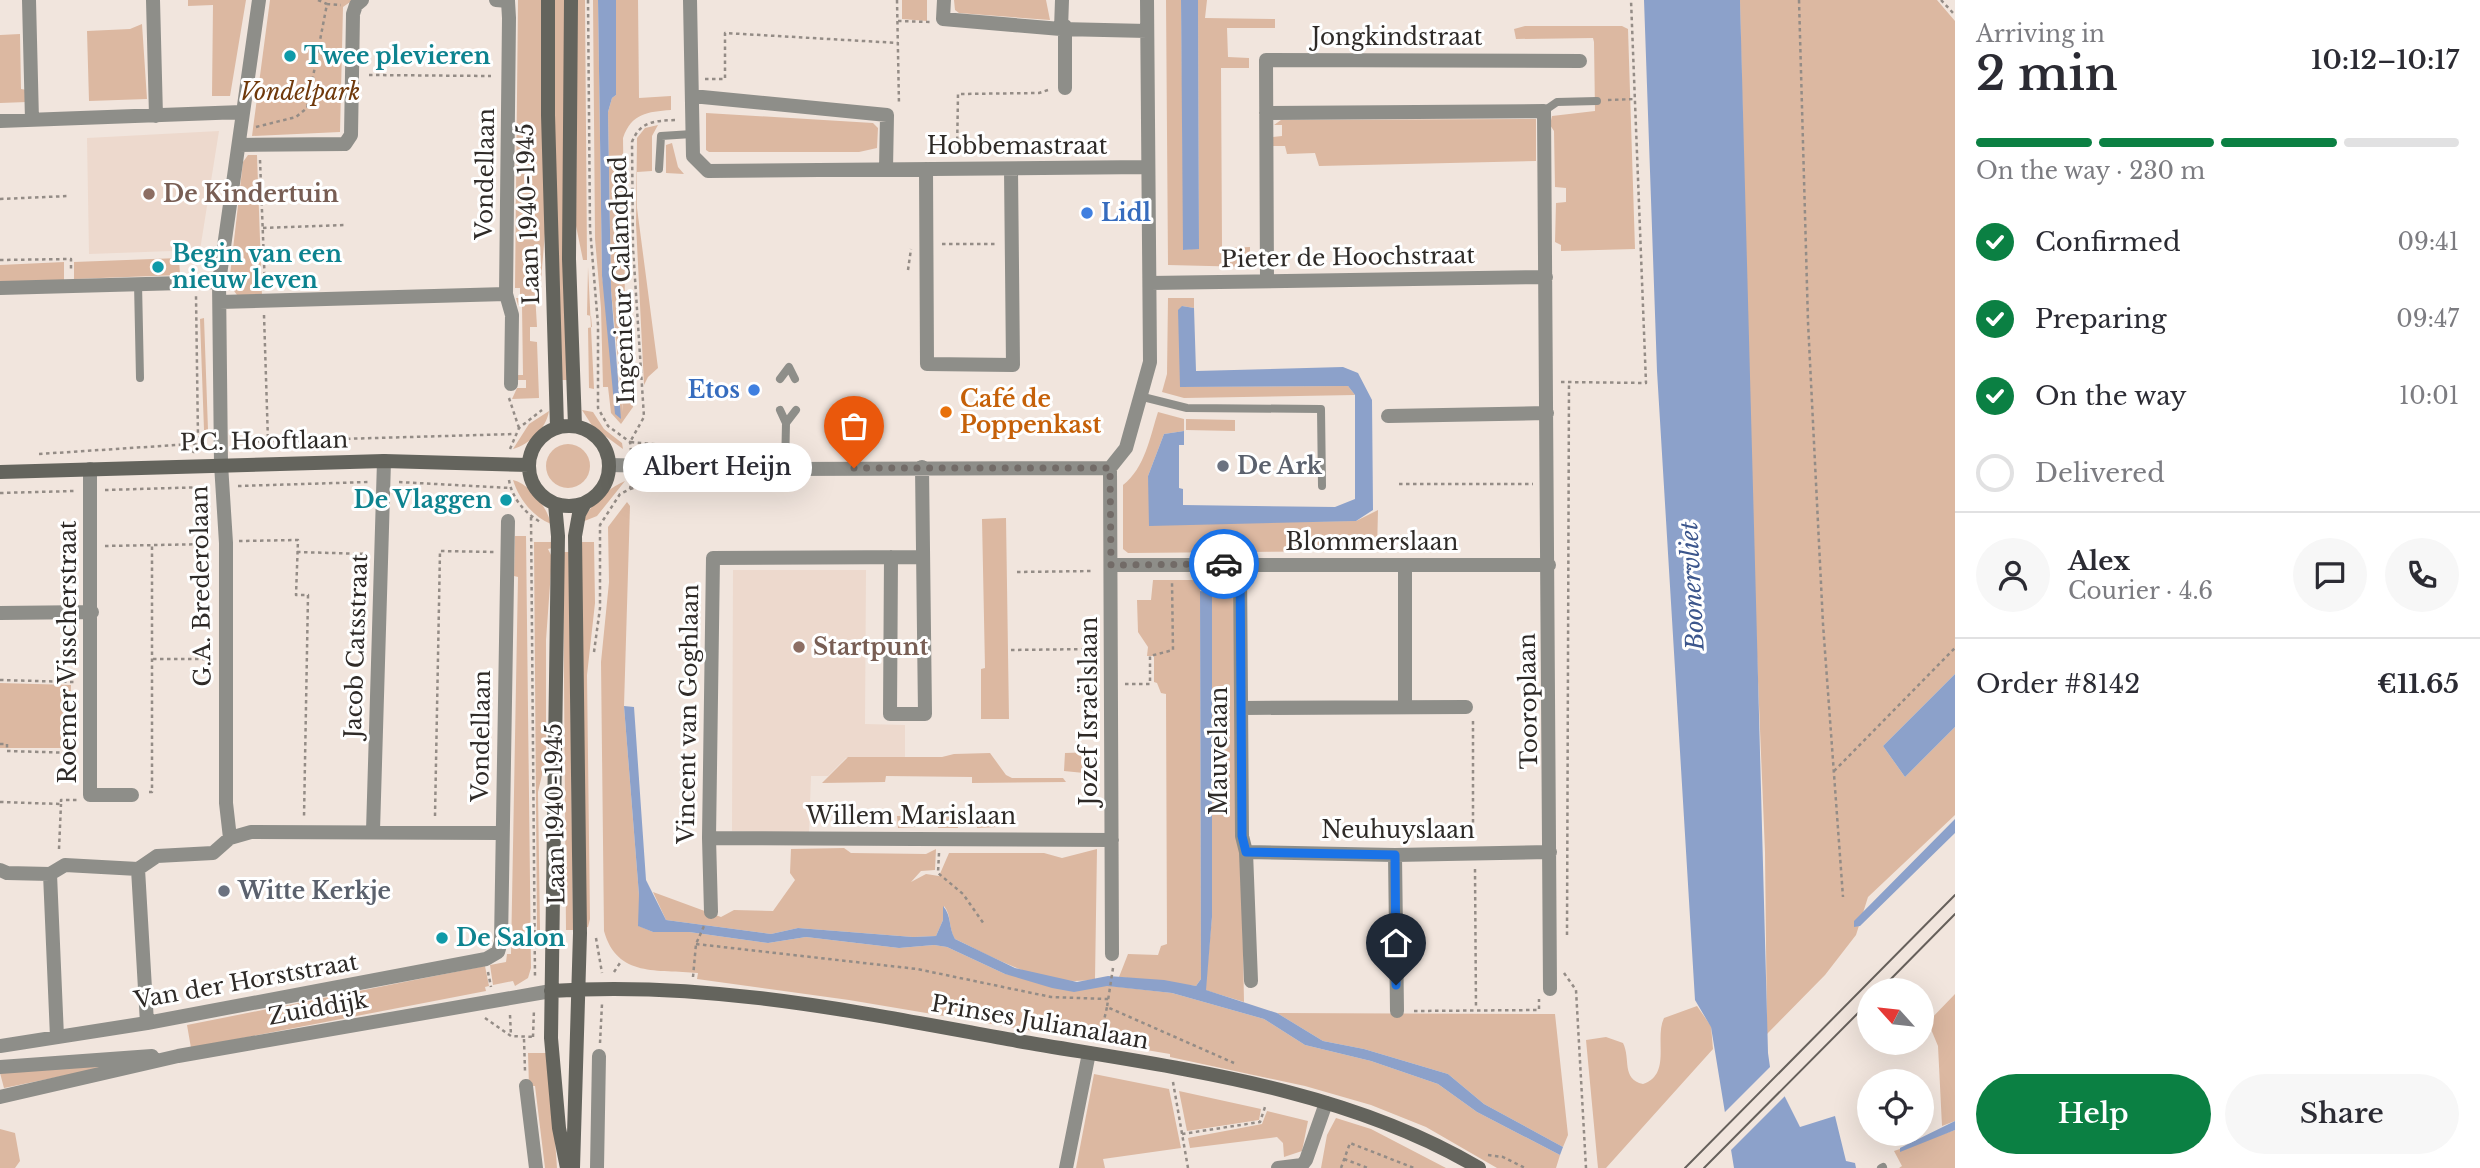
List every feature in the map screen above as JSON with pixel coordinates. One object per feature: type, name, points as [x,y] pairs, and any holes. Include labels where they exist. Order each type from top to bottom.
[{"type":"main road","name":"Laan 1940-1945","points":[[548,0],[548,115],[557,427]]},
{"type":"main road","name":"Laan 1940-1945","points":[[571,0],[569,248],[575,426]]},
{"type":"main road","points":[[575,426],[599,439],[609,465],[601,489],[585,503],[568,506],[555,504],[536,489],[529,465],[535,444],[557,427],[575,426]]},
{"type":"main road","name":"P.C. Hooftlaan","points":[[0,472],[384,461],[529,465]]},
{"type":"main road","name":"Laan 1940-1945","points":[[573,1168],[576,989],[580,933],[575,536],[579,514],[585,503]]},
{"type":"main road","name":"Laan 1940-1945","points":[[555,504],[558,536],[551,991],[558,1115],[567,1168]]},
{"type":"main road","name":"Prinses Julianalaan","points":[[576,989],[741,995],[1170,1068],[1240,1082],[1378,1118],[1474,1165]]},
{"type":"main road","name":"Zuiddijk","points":[[551,991],[576,989]]},
{"type":"street","points":[[29,0],[32,120]]},
{"type":"street","points":[[153,0],[156,116]]},
{"type":"street","name":"G.A. Brederolaan","points":[[230,838],[226,803],[226,542],[221,464],[219,282],[259,0]]},
{"type":"street","points":[[690,0],[692,134]]},
{"type":"street","points":[[944,0],[943,19],[1147,31]]},
{"type":"street","points":[[1062,0],[1066,88]]},
{"type":"street","points":[[609,465],[785,469],[1110,468],[1126,448],[1143,397],[1150,362],[1147,0]]},
{"type":"street","name":"Vondellaan","points":[[502,1],[509,76],[506,294],[512,315],[511,384]]},
{"type":"street","points":[[239,139],[260,144],[345,144],[351,135],[352,75],[359,2]]},
{"type":"street","name":"Jongkindstraat","points":[[1267,281],[1266,60],[1580,61]]},
{"type":"street","points":[[692,96],[887,115],[886,169]]},
{"type":"street","points":[[1266,113],[1544,111]]},
{"type":"street","name":"Tooroplaan","points":[[1544,111],[1550,989]]},
{"type":"street","points":[[0,121],[242,112]]},
{"type":"street","name":"Hobbemastraat","points":[[692,134],[693,156],[708,171],[1148,167]]},
{"type":"street","points":[[926,169],[920,246],[928,364],[1013,365],[1011,169]]},
{"type":"street","name":"Pieter de Hoochstraat","points":[[1150,283],[1546,277]]},
{"type":"street","points":[[0,288],[219,282]]},
{"type":"street","points":[[219,302],[506,294]]},
{"type":"street","points":[[1388,416],[1547,413]]},
{"type":"street","name":"Jacob Catsstraat","points":[[373,831],[384,461]]},
{"type":"street","points":[[891,557],[890,714],[925,714],[922,467]]},
{"type":"street","name":"Jozef Israëlslaan","points":[[1110,468],[1112,954]]},
{"type":"street","name":"Roemer Visscherstraat","points":[[90,469],[92,611],[89,795],[132,795]]},
{"type":"street","name":"Vondellaan","points":[[498,953],[501,942],[508,521]]},
{"type":"street","name":"Vincent van Goghlaan","points":[[709,918],[713,558],[923,557]]},
{"type":"street","name":"Blommerslaan","points":[[1111,568],[1172,564],[1549,565]]},
{"type":"street","name":"Mauvelaan","points":[[1240,564],[1242,836],[1246,852],[1251,981]]},
{"type":"street","points":[[1405,565],[1405,706]]},
{"type":"street","points":[[0,613],[92,611]]},
{"type":"street","points":[[1242,708],[1466,707]]},
{"type":"street","points":[[0,870],[7,873],[54,871],[65,865],[138,869],[157,856],[213,853],[230,838],[251,832],[502,833]]},
{"type":"street","name":"Willem Marislaan","points":[[709,838],[1112,840]]},
{"type":"street","name":"Neuhuyslaan","points":[[1246,852],[1395,855],[1474,846],[1550,852]]},
{"type":"street","points":[[1395,855],[1397,1011]]},
{"type":"street","points":[[138,869],[147,1023]]},
{"type":"street","points":[[54,871],[57,1037]]},
{"type":"street","name":"Van der Horststraat","points":[[0,1046],[147,1023],[486,959],[498,953]]},
{"type":"street","name":"Zuiddijk","points":[[0,1097],[178,1056],[551,991]]},
{"type":"street","points":[[1066,1168],[1089,1053]]},
{"type":"street","name":"Zuiddijk","points":[[0,1067],[125,1056],[178,1056]]},
{"type":"street","points":[[597,1168],[599,1056]]},
{"type":"street","points":[[526,1086],[536,1168]]},
{"type":"street","points":[[1278,1168],[1302,1165],[1306,1160],[1326,1103]]},
{"type":"lane","points":[[1544,111],[1558,102],[1597,101]]},
{"type":"lane","points":[[659,169],[660,136],[692,134]]},
{"type":"lane","points":[[138,283],[140,378]]},
{"type":"lane","points":[[780,379],[789,367],[795,379]]},
{"type":"lane","points":[[1143,397],[1188,408],[1321,409],[1322,486]]},
{"type":"lane","points":[[780,410],[786,423],[785,469]]},
{"type":"lane","points":[[786,423],[796,410]]},
{"type":"path","points":[[318,0],[327,4],[359,2]]},
{"type":"path","points":[[887,115],[899,108],[897,0]]},
{"type":"path","points":[[1547,382],[1646,383],[1631,0]]},
{"type":"path","points":[[1799,0],[1808,321],[1833,771],[1843,897]]},
{"type":"path","points":[[1941,0],[1955,15]]},
{"type":"path","points":[[239,139],[296,117],[307,108],[327,4]]},
{"type":"path","points":[[898,21],[926,22],[943,19]]},
{"type":"path","points":[[692,79],[725,79],[725,33],[898,43]]},
{"type":"path","points":[[352,75],[509,76]]},
{"type":"path","points":[[974,169],[972,156],[957,155],[958,94],[1039,93],[1066,88]]},
{"type":"path","points":[[1597,101],[1636,99]]},
{"type":"path","name":"Ingenieur Calandpad","points":[[692,119],[651,121],[637,129],[632,142],[632,248],[644,417],[630,442],[735,450],[768,468]]},
{"type":"path","points":[[260,144],[268,441]]},
{"type":"path","points":[[0,199],[68,196]]},
{"type":"path","points":[[263,228],[344,225]]},
{"type":"path","points":[[908,270],[909,249],[920,246],[1012,244]]},
{"type":"path","points":[[0,260],[71,259]]},
{"type":"path","points":[[196,487],[193,465],[193,444],[198,438],[195,300],[199,281]]},
{"type":"path","points":[[1567,941],[1569,382]]},
{"type":"path","points":[[511,384],[510,409],[519,428]]},
{"type":"path","name":"P.C. Hooftlaan","points":[[35,454],[193,444],[515,434]]},
{"type":"path","name":"P.C. Hooftlaan","points":[[0,493],[383,482],[510,488]]},
{"type":"path","points":[[1399,484],[1536,484]]},
{"type":"path","name":"Laan 1940-1945","points":[[524,1039],[533,1037],[535,993],[531,517]]},
{"type":"path","points":[[523,531],[531,530]]},
{"type":"path","points":[[91,546],[298,540],[296,595],[308,595],[303,831]]},
{"type":"path","points":[[132,795],[152,792],[152,544]]},
{"type":"path","points":[[435,832],[440,551],[508,552]]},
{"type":"path","points":[[298,552],[381,555]]},
{"type":"path","points":[[1111,684],[1150,684],[1150,656],[1173,650],[1172,564]]},
{"type":"path","points":[[1017,572],[1111,568]]},
{"type":"path","points":[[1833,771],[1955,648]]},
{"type":"path","points":[[1011,650],[1111,649]]},
{"type":"path","points":[[153,659],[227,659]]},
{"type":"path","points":[[0,680],[90,682]]},
{"type":"path","points":[[1466,707],[1473,711],[1476,1010]]},
{"type":"path","points":[[0,744],[8,744],[7,751],[90,754]]},
{"type":"path","points":[[54,871],[61,800],[85,800],[89,795]]},
{"type":"path","points":[[0,802],[61,804]]},
{"type":"path","points":[[940,839],[938,873],[963,894],[984,924]]},
{"type":"path","points":[[693,971],[696,944],[709,918]]},
{"type":"path","points":[[594,931],[603,962],[601,1037]]},
{"type":"path","points":[[696,944],[917,969],[1051,997],[1108,999]]},
{"type":"path","points":[[1566,963],[1566,974],[1576,990],[1586,1168]]},
{"type":"path","points":[[1550,971],[1566,974]]},
{"type":"path","points":[[1101,1035],[1113,973]]},
{"type":"path","points":[[1397,1011],[1539,1010],[1539,989],[1550,989]]},
{"type":"path","points":[[467,1005],[511,1036],[524,1039],[526,1086]]},
{"type":"path","points":[[1107,1007],[1235,1063],[1242,1068],[1240,1082]]},
{"type":"path","points":[[1170,1068],[1188,1168]]},
{"type":"path","points":[[1182,1135],[1260,1122],[1269,1089]]},
{"type":"path","points":[[1577,1131],[1584,1130]]},
{"type":"path","points":[[1341,1168],[1350,1143],[1414,1168]]},
{"type":"path","points":[[1474,1165],[1486,1155],[1503,1157],[1525,1168]]},
{"type":"path","points":[[1344,1159],[1368,1168]]},
{"type":"shaded area","name":"De Kindertuin","points":[[219,131],[200,250],[89,254],[87,138]]},
{"type":"shaded area","name":"Startpunt","points":[[733,570],[866,570],[865,724],[905,725],[905,758],[846,758],[828,776],[811,776],[809,834],[732,831]]},
{"type":"green space","points":[[188,0],[246,0],[230,96],[212,96],[213,5],[188,6]]},
{"type":"green space","name":"Vondelpark","points":[[270,0],[353,0],[343,7],[340,132],[252,136]]},
{"type":"green space","points":[[518,0],[541,0],[546,221],[540,292],[535,293],[537,327],[530,327],[530,341],[537,342],[539,398],[512,399],[517,388],[526,388],[526,380],[517,380],[518,375],[523,375],[522,306],[518,305],[516,298],[520,298],[520,288],[515,288]]},
{"type":"green space","points":[[552,0],[566,0],[567,380],[560,380]]},
{"type":"green space","points":[[577,0],[585,0],[587,260],[583,260],[576,226]]},
{"type":"green space","points":[[593,0],[598,0],[602,276],[623,412],[611,290],[608,112],[612,98],[616,95],[616,0],[638,0],[639,98],[671,96],[671,110],[641,115],[631,123],[623,138],[625,304],[633,407],[621,424],[611,413],[608,387],[603,387],[601,308],[595,239]]},
{"type":"green space","points":[[902,0],[927,0],[927,21],[902,19]]},
{"type":"green space","points":[[954,0],[1046,0],[1050,20],[959,13],[955,10]]},
{"type":"green space","points":[[1166,0],[1181,0],[1184,250],[1199,248],[1198,0],[1207,0],[1205,18],[1275,19],[1275,28],[1227,28],[1228,57],[1249,58],[1249,68],[1221,68],[1222,248],[1250,247],[1250,267],[1168,265]]},
{"type":"green space","points":[[1740,0],[1937,0],[1955,21],[1955,674],[1883,746],[1905,777],[1955,727],[1955,815],[1868,897],[1856,935],[1825,975],[1767,1034],[1765,852],[1751,508]]},
{"type":"green space","points":[[142,24],[147,99],[89,101],[87,31],[130,29]]},
{"type":"green space","points":[[1525,26],[1622,26],[1628,29],[1635,249],[1561,251],[1561,245],[1555,242],[1556,203],[1566,202],[1566,188],[1555,187],[1554,131],[1550,125],[1552,116],[1595,111],[1594,42],[1593,38],[1516,39],[1514,29]]},
{"type":"green space","points":[[20,34],[21,89],[27,90],[27,102],[0,103],[0,35]]},
{"type":"green space","points":[[706,113],[873,123],[878,128],[877,148],[859,152],[709,152],[706,150]]},
{"type":"green space","points":[[1536,119],[1536,161],[1319,166],[1315,153],[1287,154],[1285,146],[1273,146],[1273,137],[1282,136],[1282,125],[1274,125],[1281,120]]},
{"type":"green space","points":[[658,125],[652,136],[652,171],[637,172],[637,208],[658,368],[644,385],[636,224],[637,138],[645,128]]},
{"type":"green space","points":[[672,143],[678,167],[684,174],[666,173],[666,145]]},
{"type":"green space","points":[[248,155],[257,155],[262,296],[237,295],[229,284],[243,162]]},
{"type":"green space","points":[[179,258],[180,275],[74,279],[74,262]]},
{"type":"green space","points":[[64,262],[64,280],[0,282],[0,265]]},
{"type":"green space","points":[[588,267],[590,316],[587,315]]},
{"type":"green space","points":[[1168,298],[1194,298],[1194,308],[1182,306],[1180,387],[1348,386],[1355,395],[1184,398],[1162,392],[1167,374]]},
{"type":"green space","points":[[204,318],[208,430],[204,430],[200,319]]},
{"type":"green space","points":[[591,327],[594,389],[589,388],[588,328]]},
{"type":"green space","points":[[582,410],[593,412],[604,429],[622,443],[623,449],[593,427]]},
{"type":"green space","points":[[549,411],[536,435],[513,449],[529,424]]},
{"type":"green space","points":[[1158,412],[1184,419],[1184,431],[1164,434],[1148,476],[1151,499],[1260,522],[1356,521],[1378,510],[1377,551],[1128,553],[1123,549],[1123,485],[1142,461]]},
{"type":"green space","points":[[1186,419],[1235,420],[1235,431],[1186,430]]},
{"type":"green space","points":[[568,444],[577,445],[584,450],[589,457],[589,475],[584,482],[577,487],[568,488],[559,487],[552,482],[547,475],[546,466],[547,457],[552,450],[559,445]]},
{"type":"green space","points":[[513,480],[526,486],[537,497],[551,524],[527,506]]},
{"type":"green space","points":[[625,481],[597,516],[582,522],[600,498]]},
{"type":"green space","points":[[627,502],[630,506],[624,706],[639,895],[639,926],[653,932],[689,932],[768,943],[806,937],[899,948],[934,945],[947,947],[1005,974],[1172,993],[1264,1019],[1305,1045],[1371,1061],[1438,1084],[1477,1112],[1560,1155],[1556,1168],[1497,1168],[1426,1127],[1371,1105],[1305,1086],[1170,1057],[1170,1054],[849,1000],[697,979],[698,973],[641,968],[619,957],[610,946],[604,931],[601,662],[609,582],[608,527]]},
{"type":"green space","points":[[1006,518],[1009,719],[981,719],[981,669],[985,668],[982,519]]},
{"type":"green space","points":[[515,536],[526,536],[531,968],[528,978],[515,986],[513,981],[493,985],[490,965],[506,962],[507,954],[511,954],[518,577],[514,576]]},
{"type":"green space","points":[[534,542],[551,542],[552,548],[548,549],[552,557],[546,640],[546,758],[538,792],[540,930],[537,930]]},
{"type":"green space","points":[[579,542],[594,542],[595,603],[587,675],[590,919],[588,927],[583,928]]},
{"type":"green space","points":[[563,552],[569,552],[573,930],[566,930]]},
{"type":"green space","points":[[1153,580],[1200,580],[1201,979],[1196,986],[1119,977],[1128,954],[1158,955],[1161,946],[1167,944],[1166,694],[1161,693],[1154,682],[1154,656],[1147,656],[1148,647],[1138,632],[1137,600],[1151,600]]},
{"type":"green space","points":[[1236,580],[1244,1002],[1205,990],[1212,917],[1210,582]]},
{"type":"green space","points":[[0,683],[71,685],[69,748],[0,748]]},
{"type":"green space","points":[[1094,752],[1094,774],[1064,771],[1065,753]]},
{"type":"green space","points":[[990,753],[1006,775],[1012,778],[1063,778],[1066,782],[972,783],[972,777],[886,776],[885,782],[822,783],[848,757],[942,757]]},
{"type":"green space","points":[[897,816],[917,816],[917,827],[898,828]]},
{"type":"green space","points":[[938,816],[957,816],[958,828],[938,828]]},
{"type":"green space","points":[[977,816],[997,816],[997,827],[977,828]]},
{"type":"green space","points":[[844,848],[851,853],[926,854],[936,849],[935,870],[921,871],[911,882],[926,874],[939,876],[949,853],[1044,853],[1062,858],[1097,849],[1095,979],[1059,980],[1041,976],[988,955],[955,939],[944,906],[943,920],[936,936],[913,937],[798,928],[771,934],[666,920],[653,892],[721,917],[734,910],[773,911],[795,880],[790,873],[791,849]]},
{"type":"green space","points":[[485,966],[489,986],[485,987],[486,991],[191,1048],[187,1025]]},
{"type":"green space","points":[[1955,994],[1955,1121],[1942,1126],[1938,1046],[1934,1036],[1934,1016]]},
{"type":"green space","points":[[1697,1006],[1711,1026],[1713,1049],[1606,1168],[1598,1168],[1586,1040],[1606,1037],[1623,1043],[1629,1073],[1643,1084],[1652,1079],[1660,1064],[1661,1026],[1664,1018]]},
{"type":"green space","points":[[1277,1013],[1555,1014],[1568,1135],[1563,1147],[1484,1104],[1448,1074],[1364,1049],[1323,1041]]},
{"type":"green space","points":[[528,1053],[549,1053],[557,1168],[545,1168],[535,1086],[529,1086]]},
{"type":"green space","points":[[121,1064],[4,1088],[0,1073]]},
{"type":"green space","points":[[1094,1074],[1169,1089],[1181,1148],[1103,1159],[1105,1168],[1076,1168]]},
{"type":"green space","points":[[1179,1091],[1261,1109],[1259,1120],[1187,1131]]},
{"type":"green space","points":[[1267,1111],[1308,1121],[1302,1151],[1284,1157],[1283,1143],[1277,1137],[1190,1148],[1188,1138],[1262,1124]]},
{"type":"green space","points":[[1336,1118],[1371,1129],[1446,1168],[1321,1168],[1327,1135]]},
{"type":"green space","points":[[0,1129],[15,1133],[20,1161],[15,1168],[0,1168]]},
{"type":"green space","points":[[1955,1130],[1955,1168],[1899,1168],[1902,1166],[1894,1151],[1909,1146],[1934,1146],[1934,1137]]},
{"type":"water","points":[[598,0],[616,0],[616,95],[612,98],[608,112],[611,289],[621,419],[615,414],[602,276]]},
{"type":"water","points":[[1181,0],[1198,0],[1199,249],[1183,250]]},
{"type":"water","name":"Boonervliet","points":[[1644,0],[1740,0],[1768,1053],[1770,1067],[1800,1127],[1835,1116],[1846,1161],[1855,1163],[1856,1168],[1734,1168],[1711,1027],[1695,1000],[1657,371]]},
{"type":"water","points":[[1182,306],[1194,308],[1196,371],[1343,367],[1358,373],[1372,400],[1373,510],[1356,521],[1149,526],[1148,476],[1164,434],[1184,431],[1184,445],[1179,445],[1179,488],[1183,489],[1183,505],[1335,507],[1355,499],[1355,395],[1348,386],[1180,387],[1178,310]]},
{"type":"water","points":[[1200,591],[1212,592],[1212,917],[1206,990],[1277,1013],[1323,1041],[1364,1049],[1448,1074],[1484,1104],[1563,1147],[1560,1155],[1477,1112],[1438,1084],[1371,1061],[1305,1045],[1264,1019],[1172,993],[1107,986],[1074,992],[1052,988],[1005,974],[947,947],[934,945],[899,948],[806,937],[768,943],[689,932],[653,932],[638,926],[639,895],[624,706],[634,707],[646,880],[666,920],[771,934],[798,928],[913,937],[936,936],[943,920],[943,906],[955,939],[1015,968],[1077,982],[1108,976],[1164,980],[1196,986],[1201,979]]},
{"type":"water","points":[[1955,674],[1955,727],[1905,777],[1883,746]]},
{"type":"water","points":[[1955,819],[1955,833],[1860,926],[1854,927],[1854,921]]},
{"type":"water","points":[[1955,1121],[1955,1130],[1934,1138],[1934,1131]]},
{"type":"water","points":[[1904,1146],[1915,1146],[1900,1152],[1900,1148]]},
{"type":"pier","points":[[1773,1064],[1787,1094],[1729,1152],[1720,1117]]},
{"type":"tram line","points":[[1685,1168],[1955,895]]},
{"type":"tram line","points":[[1892,978],[1955,914]]},
{"type":"tram line","points":[[1704,1168],[1857,1014]]},
{"type":"way so far","points":[[854,468],[1110,468],[1111,565],[1224,564]]},
{"type":"place","name":"Twee plevieren","points":[[290,56]]},
{"type":"place","name":"De Kindertuin","points":[[149,194]]},
{"type":"place","name":"Lidl","points":[[1087,213]]},
{"type":"place","name":"Begin van een nieuw leven","points":[[158,267]]},
{"type":"place","name":"Etos","points":[[754,390]]},
{"type":"place","name":"Café de Poppenkast","points":[[946,412]]},
{"type":"place","name":"De Ark","points":[[1223,466]]},
{"type":"place","name":"Albert Heijn","points":[[854,468]]},
{"type":"place","name":"De Vlaggen","points":[[506,500]]},
{"type":"place","name":"Startpunt","points":[[799,647]]},
{"type":"place","name":"Witte Kerkje","points":[[224,891]]},
{"type":"place","name":"De Salon","points":[[442,938]]},
{"type":"route","points":[[1224,564],[1240,564],[1242,836],[1246,852],[1395,855],[1396,985]]}]
